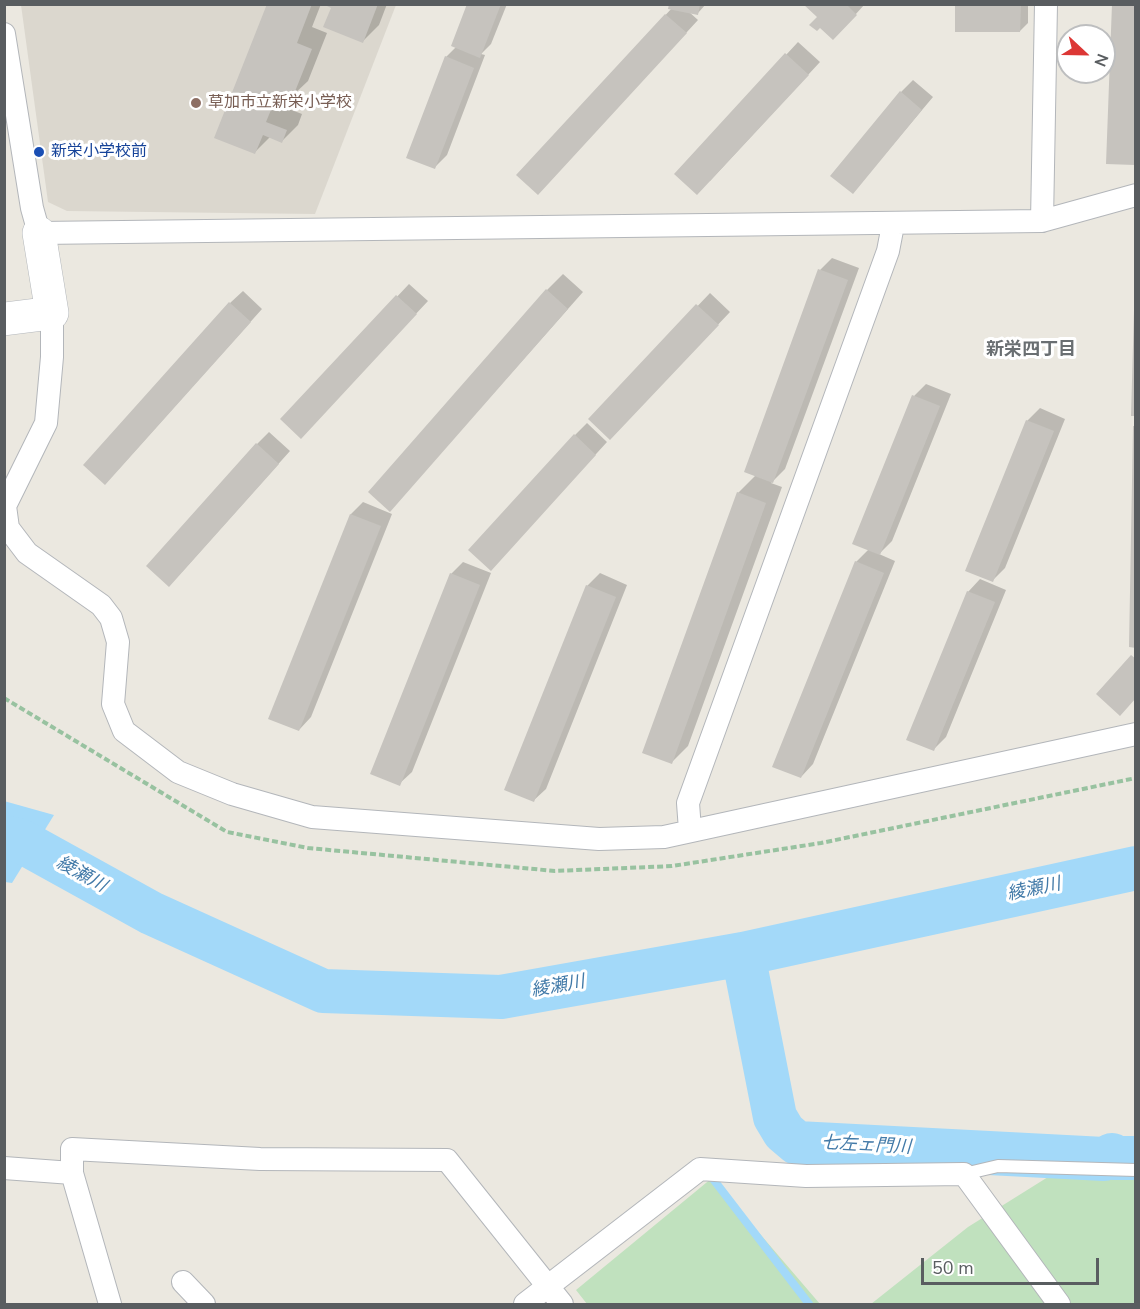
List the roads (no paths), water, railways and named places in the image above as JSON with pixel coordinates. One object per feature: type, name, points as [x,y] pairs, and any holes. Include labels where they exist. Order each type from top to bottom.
[{"type":"street","points":[[1042,222],[1046,4]]},
{"type":"street","points":[[4,34],[32,208],[39,233],[52,314],[52,357],[46,423],[14,483],[5,506],[6,518],[14,539],[27,553],[101,605],[111,618],[118,642],[113,704],[123,731],[178,772],[232,794],[312,817],[599,839],[664,837],[1136,734]]},
{"type":"street","points":[[39,233],[1042,222],[1136,195]]},
{"type":"street","points":[[690,830],[688,802],[888,250],[893,225]]},
{"type":"street","points":[[11,318],[52,314]]},
{"type":"street","points":[[110,1305],[72,1173],[72,1149],[260,1159],[447,1160],[555,1296]]},
{"type":"street","points":[[4,1168],[72,1173]]},
{"type":"street","points":[[525,1305],[555,1296],[700,1169],[807,1176],[964,1174],[1059,1305]]},
{"type":"street","points":[[183,1281],[204,1305]]},
{"type":"lane","points":[[964,1174],[998,1166],[1136,1170]]},
{"type":"water","points":[[4,801],[54,815],[12,883],[5,882]]},
{"type":"waterway","name":"綾瀬川","points":[[4,837],[19,840],[151,913],[323,991],[501,997],[743,954],[1136,868]]},
{"type":"waterway","name":"七左ェ門川","points":[[743,954],[775,1117],[784,1132],[797,1143],[1104,1159],[1112,1155],[1114,1158],[1136,1158]]},
{"type":"waterway","points":[[710,1175],[809,1304]]},
{"type":"place","name":"草加市立新栄小学校","points":[[196,103]]},
{"type":"place","name":"新栄小学校前","points":[[39,152]]},
{"type":"district","name":"新栄四丁目","points":[[1031,351]]}]
